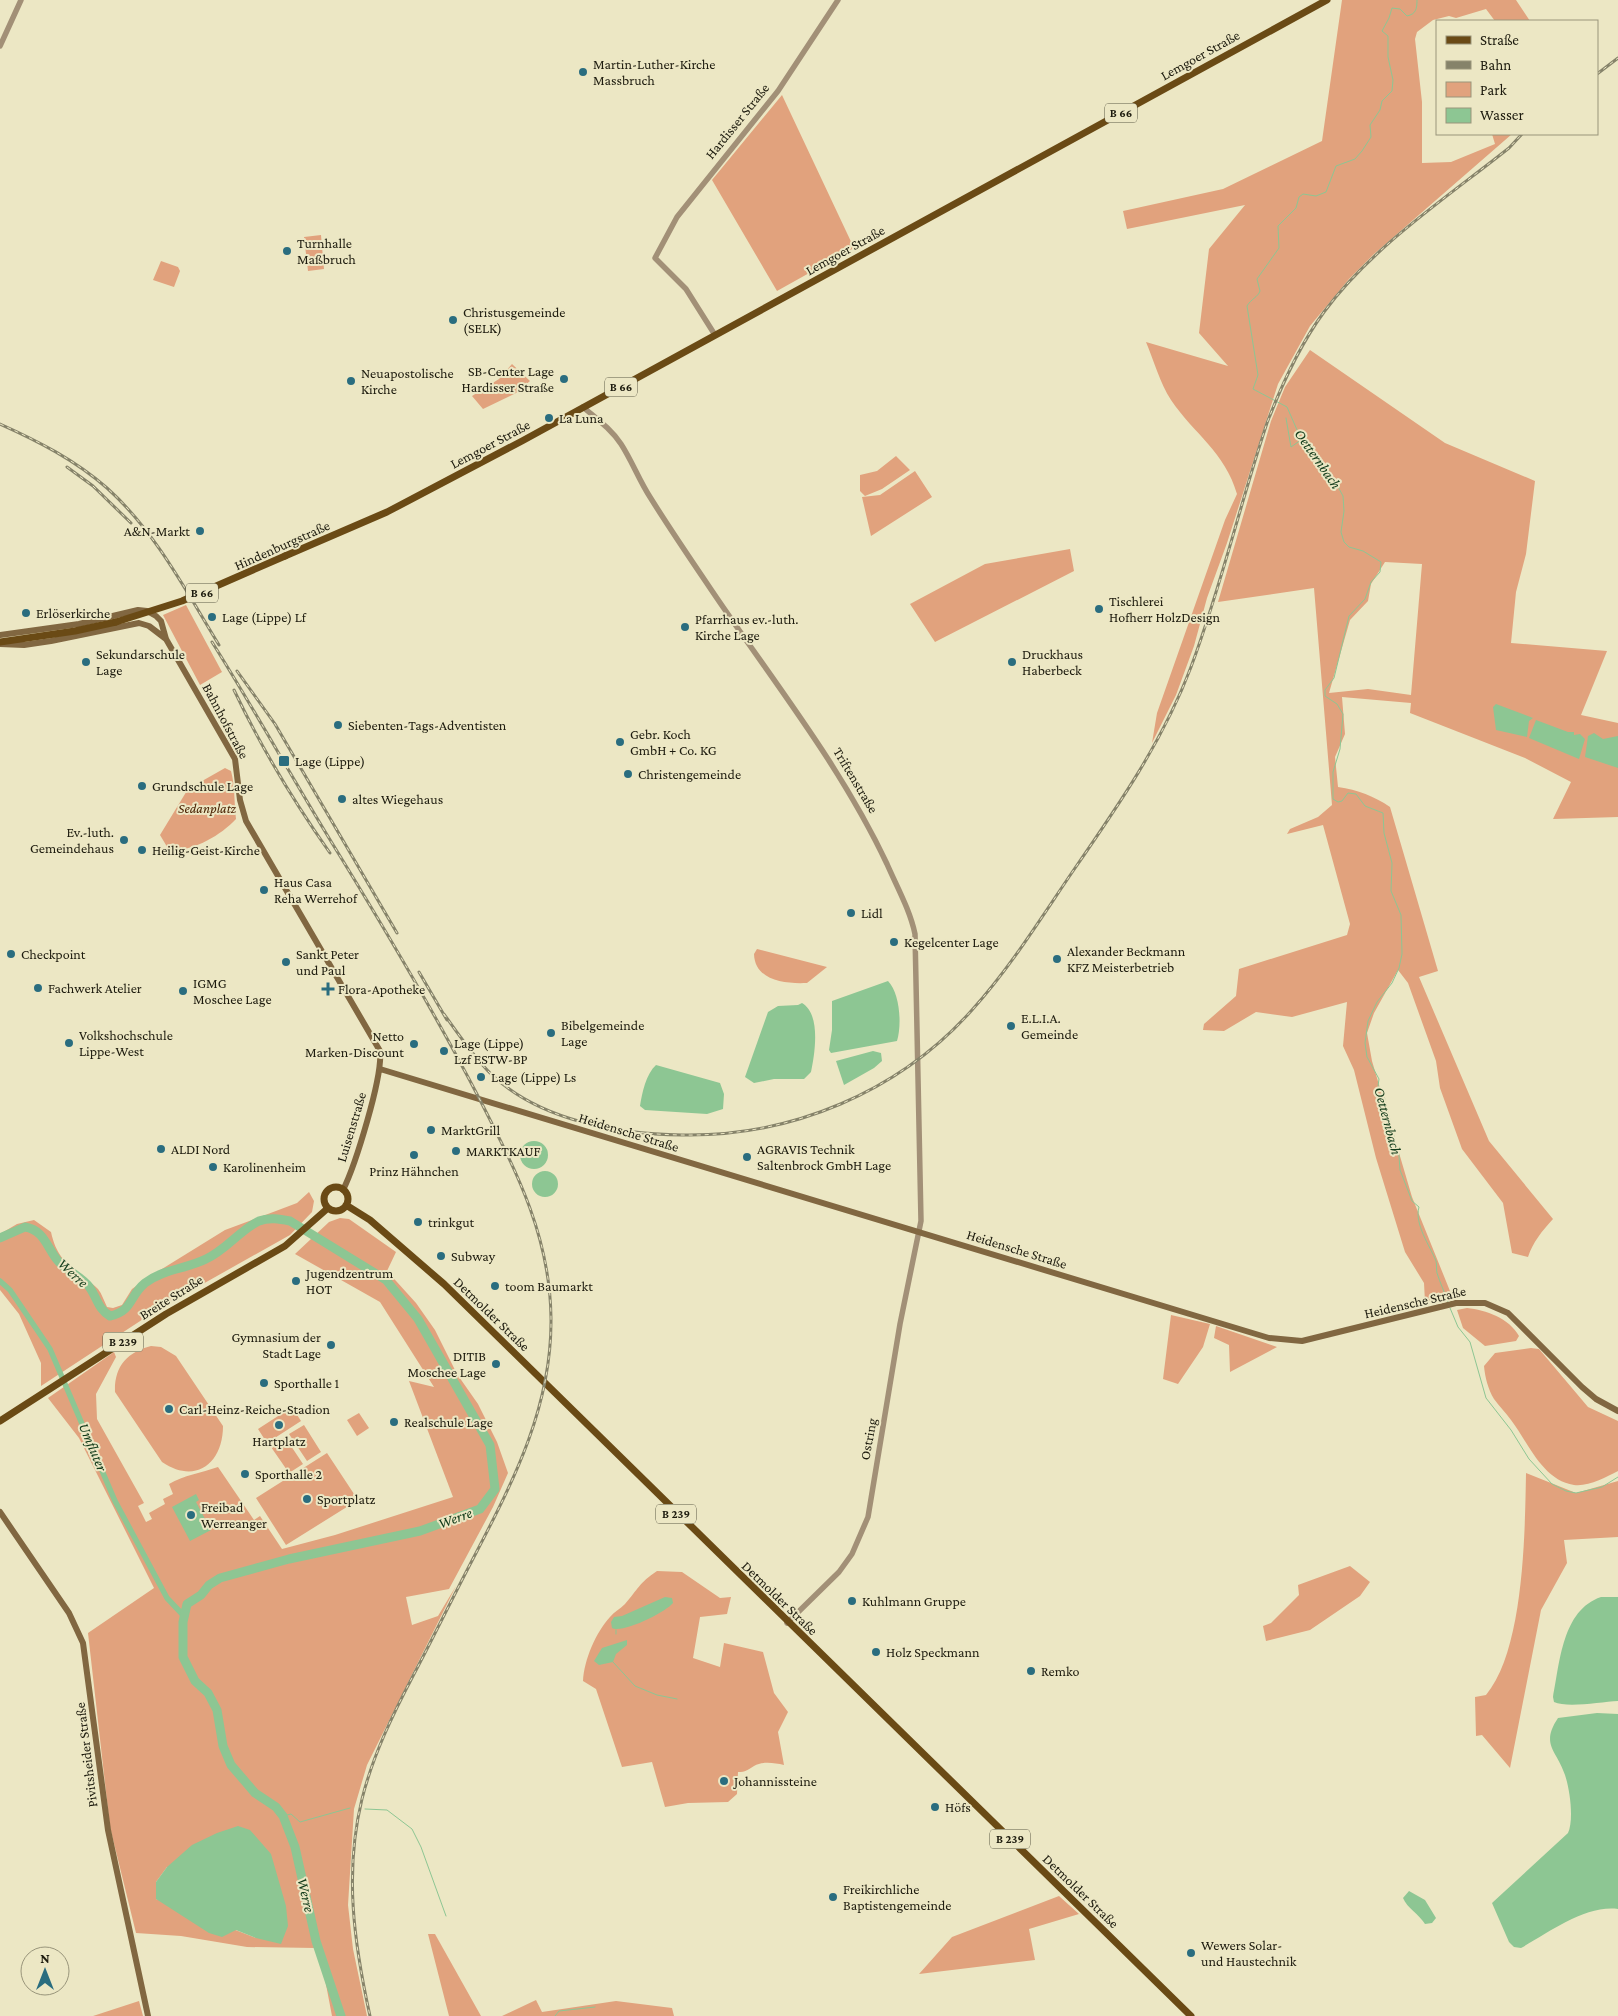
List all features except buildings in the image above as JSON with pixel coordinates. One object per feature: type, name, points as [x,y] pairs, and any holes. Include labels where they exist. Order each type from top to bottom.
[{"type":"main road","name":"Lemgoer Straße","points":[[374,518],[583,407],[1327,0]]},
{"type":"main road","name":"Hindenburgstraße","points":[[0,642],[75,631],[116,622],[182,601],[374,518]]},
{"type":"main road","name":"Bahnhofstraße","points":[[0,635],[56,628],[142,610],[156,616],[161,631],[235,759],[239,776],[240,800],[246,821],[378,1046],[381,1058],[380,1069]]},
{"type":"main road","name":"Hindenburgstraße","points":[[0,642],[24,645],[132,624],[149,626],[161,631]]},
{"type":"main road","name":"Heidensche Straße","points":[[380,1069],[917,1233],[1282,1341],[1314,1339],[1456,1303],[1485,1303],[1508,1313],[1596,1399],[1618,1411]]},
{"type":"main road","name":"Luisenstraße","points":[[343,1190],[370,1110],[380,1069]]},
{"type":"main road","points":[[334,1188],[343,1190],[347,1197],[346,1205],[336,1211],[328,1208],[324,1202],[326,1192],[334,1188]]},
{"type":"main road","name":"Detmolder Straße","points":[[346,1205],[370,1220],[444,1284],[787,1623],[1191,2016]]},
{"type":"main road","name":"Breite Straße","points":[[0,1421],[166,1314],[285,1246],[328,1208]]},
{"type":"main road","name":"Pivitsheider Straße","points":[[0,1512],[69,1613],[83,1643],[108,1830],[148,2016]]},
{"type":"street","points":[[0,46],[21,0]]},
{"type":"street","name":"Hardisser Straße","points":[[715,335],[686,289],[656,258],[677,217],[778,91],[838,0]]},
{"type":"street","name":"Triftenstraße","points":[[583,407],[603,424],[621,445],[665,520],[764,668],[800,715],[829,758],[864,817],[911,918],[915,934],[922,1199],[921,1221],[917,1233]]},
{"type":"street","name":"Ostring","points":[[787,1623],[840,1572],[852,1554],[868,1517],[917,1233]]},
{"type":"green space","points":[[1342,0],[1516,0],[1529,20],[1494,20],[1486,9],[1456,18],[1449,16],[1433,20],[1417,32],[1415,39],[1422,102],[1422,163],[1451,162],[1495,144],[1492,135],[1511,135],[1374,254],[1349,279],[1310,326],[1278,384],[1227,543],[1207,598],[1194,646],[1176,695],[1152,743],[1157,713],[1225,520],[1237,494],[1225,466],[1171,400],[1160,379],[1146,342],[1228,366],[1199,333],[1209,249],[1245,205],[1127,229],[1123,211],[1223,189],[1322,141]]},
{"type":"green space","points":[[782,95],[854,248],[777,291],[712,180]]},
{"type":"green space","points":[[321,235],[324,269],[308,271],[304,237]]},
{"type":"green space","points":[[161,261],[178,267],[180,271],[174,287],[153,280]]},
{"type":"green space","points":[[1310,350],[1445,443],[1535,481],[1526,554],[1516,592],[1511,643],[1607,651],[1581,715],[1618,723],[1618,817],[1553,819],[1571,782],[1525,758],[1410,713],[1411,703],[1342,697],[1345,734],[1335,757],[1338,787],[1366,794],[1390,807],[1438,971],[1419,977],[1489,1141],[1553,1219],[1532,1246],[1528,1257],[1512,1253],[1503,1203],[1462,1149],[1440,1088],[1436,1061],[1408,983],[1398,970],[1374,1013],[1367,1033],[1372,1061],[1412,1197],[1452,1296],[1425,1302],[1424,1283],[1405,1252],[1376,1158],[1354,1070],[1343,1046],[1347,1002],[1292,1017],[1256,1012],[1224,1031],[1203,1030],[1204,1024],[1236,996],[1239,969],[1347,935],[1350,924],[1323,825],[1287,834],[1290,829],[1318,817],[1332,805],[1314,588],[1218,602],[1271,421],[1285,387]],"holes":[[[1385,562],[1422,564],[1411,695],[1368,689],[1329,693],[1350,620],[1368,601],[1371,584]]]},
{"type":"green space","points":[[512,364],[530,381],[516,393],[483,409],[472,396],[499,379]]},
{"type":"green space","points":[[896,456],[910,470],[882,489],[865,496],[860,491],[860,475],[877,471]]},
{"type":"green space","points":[[915,471],[932,497],[871,536],[862,497],[880,495]]},
{"type":"green space","points":[[1070,549],[1074,571],[935,642],[910,604],[985,564]]},
{"type":"green space","points":[[186,605],[222,672],[200,685],[163,615]]},
{"type":"green space","name":"Sedanplatz","points":[[225,768],[231,771],[236,819],[205,842],[178,850],[169,850],[160,835],[188,789]]},
{"type":"green space","points":[[757,949],[827,967],[807,983],[790,983],[773,979],[765,975],[756,963],[754,954]]},
{"type":"green space","points":[[309,1192],[314,1201],[312,1212],[290,1235],[160,1308],[41,1386],[41,1363],[19,1314],[0,1290],[0,1234],[17,1224],[34,1220],[51,1232],[58,1252],[63,1259],[98,1289],[107,1307],[113,1308],[122,1305],[132,1289],[149,1277],[225,1230],[297,1203]]},
{"type":"green space","points":[[340,1218],[349,1219],[396,1252],[387,1271],[416,1303],[435,1330],[457,1374],[478,1404],[497,1442],[508,1473],[493,1507],[449,1589],[406,1597],[412,1625],[438,1616],[456,1586],[367,1765],[354,1809],[348,1905],[353,1949],[367,2016],[332,2016],[324,1974],[315,1948],[247,1947],[181,1936],[136,1933],[110,1827],[88,1633],[154,1588],[79,1438],[48,1398],[114,1352],[116,1357],[96,1394],[97,1419],[144,1503],[138,1506],[146,1522],[152,1519],[149,1513],[165,1504],[163,1499],[173,1494],[169,1484],[187,1476],[218,1467],[254,1520],[260,1516],[282,1549],[335,1535],[453,1497],[409,1381],[434,1387],[380,1302],[295,1254],[329,1222]],"holes":[[[167,1867],[256,1938],[156,1899],[156,1882]]]},
{"type":"green space","points":[[1467,1308],[1489,1313],[1509,1324],[1519,1336],[1516,1341],[1485,1346],[1463,1328],[1457,1310]]},
{"type":"green space","points":[[1171,1315],[1210,1324],[1203,1347],[1178,1384],[1163,1379]]},
{"type":"green space","points":[[1216,1326],[1277,1347],[1230,1372],[1229,1345],[1214,1338]]},
{"type":"green space","name":"Carl-Heinz-Reiche-Stadion","points":[[151,1346],[161,1347],[176,1356],[223,1426],[222,1439],[213,1460],[196,1470],[174,1469],[162,1462],[115,1392],[117,1375],[124,1362],[135,1352]]},
{"type":"green space","points":[[1531,1348],[1539,1349],[1588,1407],[1618,1421],[1618,1471],[1597,1481],[1585,1484],[1574,1485],[1563,1482],[1544,1468],[1494,1399],[1487,1383],[1484,1366],[1495,1353]]},
{"type":"green space","name":"Hartplatz","points":[[292,1407],[301,1421],[267,1443],[258,1429]]},
{"type":"green space","points":[[359,1413],[369,1428],[357,1436],[347,1420]]},
{"type":"green space","name":"Hartplatz","points":[[304,1425],[321,1452],[307,1461],[289,1434]]},
{"type":"green space","name":"Hartplatz","points":[[285,1437],[303,1464],[289,1473],[271,1447]]},
{"type":"green space","name":"Sportplatz","points":[[327,1453],[358,1500],[286,1545],[256,1498]]},
{"type":"green space","points":[[1526,1473],[1576,1493],[1618,1481],[1618,1537],[1564,1540],[1567,1563],[1541,1610],[1510,1768],[1482,1735],[1476,1736],[1475,1697],[1486,1695],[1499,1675],[1508,1650],[1515,1621],[1523,1557]]},
{"type":"green space","points":[[1350,1566],[1370,1582],[1360,1596],[1310,1630],[1266,1641],[1263,1626],[1271,1623],[1299,1595],[1298,1585]]},
{"type":"green space","points":[[657,1571],[682,1572],[720,1598],[731,1597],[727,1614],[700,1617],[693,1658],[720,1667],[724,1643],[763,1652],[774,1693],[788,1712],[778,1732],[784,1765],[761,1763],[745,1771],[738,1772],[737,1794],[728,1802],[688,1803],[665,1807],[652,1762],[622,1767],[596,1689],[583,1681],[588,1655],[600,1630],[642,1583]]},
{"type":"green space","points":[[1059,1896],[1079,1914],[1029,1929],[1035,1960],[919,1974],[952,1937]]},
{"type":"green space","points":[[428,1934],[435,1934],[481,2016],[449,2016]]},
{"type":"green space","points":[[536,2000],[542,2012],[616,2001],[672,2008],[674,2016],[502,2016]]},
{"type":"green space","points":[[139,2001],[143,2016],[93,2016]]},
{"type":"water","points":[[1496,704],[1533,718],[1529,721],[1527,737],[1496,730],[1493,707]]},
{"type":"water","points":[[1536,720],[1568,732],[1574,732],[1574,735],[1580,734],[1585,739],[1579,759],[1529,738]]},
{"type":"water","points":[[1594,733],[1603,739],[1618,736],[1618,768],[1585,757],[1588,736]]},
{"type":"water","points":[[888,981],[895,993],[899,1010],[899,1034],[897,1041],[831,1053],[829,1050],[832,1030],[832,1001]]},
{"type":"water","points":[[802,1003],[808,1008],[814,1025],[815,1045],[811,1072],[804,1079],[774,1079],[754,1083],[745,1077],[768,1012],[778,1006]]},
{"type":"water","points":[[873,1051],[881,1053],[882,1061],[874,1068],[844,1085],[836,1061]]},
{"type":"water","points":[[656,1065],[720,1083],[724,1094],[723,1109],[707,1114],[645,1110],[640,1106],[643,1090],[647,1078]]},
{"type":"water","points":[[534,1141],[544,1145],[548,1155],[544,1165],[534,1169],[524,1165],[520,1155],[524,1145]]},
{"type":"water","points":[[545,1171],[555,1174],[558,1184],[555,1194],[545,1197],[535,1194],[532,1184],[535,1174]]},
{"type":"water","points":[[196,1494],[199,1500],[196,1502],[211,1530],[190,1541],[172,1507]]},
{"type":"water","points":[[665,1597],[672,1598],[673,1603],[662,1612],[625,1628],[612,1628],[611,1622],[614,1617],[622,1616]]},
{"type":"water","points":[[1601,1597],[1618,1597],[1618,1701],[1575,1705],[1554,1702],[1553,1697],[1561,1654],[1571,1625],[1578,1613],[1588,1604]]},
{"type":"water","points":[[627,1640],[627,1645],[616,1654],[613,1662],[599,1665],[594,1661],[602,1648]]},
{"type":"water","points":[[1597,1713],[1618,1714],[1618,1909],[1593,1911],[1580,1915],[1521,1948],[1514,1947],[1509,1942],[1492,1903],[1568,1833],[1570,1827],[1571,1805],[1565,1775],[1552,1747],[1550,1735],[1558,1718]]},
{"type":"water","points":[[238,1826],[250,1830],[271,1854],[286,1906],[288,1926],[281,1944],[256,1938],[236,1930],[222,1937],[209,1933],[156,1899],[156,1882],[167,1867],[192,1845],[217,1833]]},
{"type":"water","points":[[1409,1891],[1425,1900],[1436,1918],[1432,1923],[1425,1924],[1405,1902],[1403,1898]]},
{"type":"waterway","name":"Oetternbach","points":[[1417,0],[1415,11],[1407,16],[1400,9],[1392,8],[1382,31],[1388,36],[1388,57],[1393,80],[1392,91],[1382,101],[1380,110],[1370,125],[1371,137],[1355,159],[1336,166],[1326,192],[1316,196],[1303,194],[1299,197],[1296,208],[1278,226],[1279,248],[1257,279],[1260,291],[1247,306],[1258,375],[1253,389],[1287,407],[1301,439],[1330,472],[1343,496],[1344,511],[1341,532],[1344,542],[1349,547],[1363,551],[1381,562],[1380,572],[1371,582],[1365,599],[1349,616],[1334,678],[1325,690],[1325,696],[1337,704],[1343,714],[1340,749],[1333,772],[1333,799],[1338,802],[1342,801],[1348,793],[1356,794],[1365,806],[1383,813],[1384,833],[1392,863],[1391,891],[1401,915],[1402,954],[1399,968],[1392,983],[1377,1002],[1368,1021],[1365,1043],[1367,1057],[1379,1079],[1378,1086],[1383,1092],[1399,1156],[1400,1170],[1412,1201],[1419,1207],[1418,1214],[1423,1235],[1436,1261],[1437,1273],[1448,1302]]},
{"type":"waterway","points":[[1286,418],[1291,447],[1301,440]]},
{"type":"waterway","name":"Werre","points":[[0,1238],[25,1227],[37,1232],[59,1262],[87,1284],[100,1307],[110,1316],[123,1311],[140,1288],[152,1278],[213,1255],[259,1221],[271,1219],[290,1221],[386,1280],[418,1319],[490,1445],[495,1489],[480,1509],[420,1531],[289,1559],[220,1578],[209,1585],[201,1595],[187,1604],[183,1622],[183,1657],[195,1681],[208,1693],[217,1710],[223,1746],[231,1765],[255,1793],[276,1807],[283,1816],[295,1847],[316,1941],[341,2016]]},
{"type":"waterway","name":"Umfluter","points":[[0,1281],[10,1290],[50,1349],[115,1501],[167,1598],[183,1615]]},
{"type":"waterway","name":"Oetternbach","points":[[1450,1308],[1458,1327],[1470,1342],[1486,1398],[1511,1430],[1529,1459],[1552,1484],[1566,1491],[1576,1493],[1602,1487],[1618,1477]]},
{"type":"waterway","points":[[613,1662],[635,1686],[657,1695],[677,1699]]},
{"type":"waterway","points":[[283,1816],[291,1814],[300,1822],[350,1808]]},
{"type":"waterway","points":[[365,1809],[387,1810],[412,1829],[421,1847],[446,1916]]},
{"type":"waterway","points":[[555,2016],[559,2011],[595,2007]]},
{"type":"railway","points":[[1598,73],[1618,58]]},
{"type":"railway","points":[[444,1014],[484,1067],[511,1090],[533,1103],[556,1114],[581,1122],[606,1128],[657,1134],[723,1134],[763,1128],[802,1118],[841,1104],[877,1086],[911,1064],[943,1039],[986,994],[1025,942],[1123,797],[1167,721],[1180,694],[1202,637],[1267,423],[1292,366],[1315,325],[1343,288],[1364,266],[1411,224],[1509,148],[1521,135]]},
{"type":"railway","points":[[0,424],[42,444],[69,460],[95,478],[124,505],[169,562],[219,645]]},
{"type":"railway","points":[[67,467],[93,486],[131,523]]},
{"type":"railway","points":[[212,642],[394,946],[479,1098],[529,1204],[545,1259],[549,1288],[551,1318],[550,1350],[545,1381],[529,1440],[504,1497],[391,1720],[372,1767],[362,1799],[353,1854],[352,1881],[359,1962],[370,2016]]},
{"type":"railway","points":[[237,671],[275,724],[397,933]]},
{"type":"railway","points":[[234,690],[279,774],[330,853]]},
{"type":"railway","points":[[419,972],[447,1020]]},
{"type":"place","name":"Martin-Luther-Kirche Massbruch","points":[[583,72]]},
{"type":"place","name":"Turnhalle Maßbruch","points":[[287,251]]},
{"type":"place","name":"Christusgemeinde (SELK)","points":[[453,320]]},
{"type":"place","name":"SB-Center Lage Hardisser Straße","points":[[564,379]]},
{"type":"place","name":"Neuapostolische Kirche","points":[[351,381]]},
{"type":"place","name":"La Luna","points":[[549,418]]},
{"type":"place","name":"A&N-Markt","points":[[200,531]]},
{"type":"place","name":"Tischlerei Hofherr HolzDesign","points":[[1099,609]]},
{"type":"place","name":"Erlöserkirche","points":[[26,613]]},
{"type":"place","name":"Lage (Lippe) Lf","points":[[212,617]]},
{"type":"place","name":"Pfarrhaus ev.-luth. Kirche Lage","points":[[685,627]]},
{"type":"place","name":"Sekundarschule Lage","points":[[86,662]]},
{"type":"place","name":"Druckhaus Haberbeck","points":[[1012,662]]},
{"type":"place","name":"Siebenten-Tags-Adventisten","points":[[338,725]]},
{"type":"place","name":"Gebr. Koch GmbH + Co. KG","points":[[620,742]]},
{"type":"place","name":"Lage (Lippe)","points":[[284,761]]},
{"type":"place","name":"Christengemeinde","points":[[628,774]]},
{"type":"place","name":"Grundschule Lage","points":[[142,786]]},
{"type":"place","name":"altes Wiegehaus","points":[[342,799]]},
{"type":"place","name":"Ev.-luth. Gemeindehaus","points":[[124,840]]},
{"type":"place","name":"Heilig-Geist-Kirche","points":[[142,850]]},
{"type":"place","name":"Haus Casa Reha Werrehof","points":[[264,890]]},
{"type":"place","name":"Lidl","points":[[851,913]]},
{"type":"place","name":"Kegelcenter Lage","points":[[894,942]]},
{"type":"place","name":"Checkpoint","points":[[11,954]]},
{"type":"place","name":"Alexander Beckmann KFZ Meisterbetrieb","points":[[1057,959]]},
{"type":"place","name":"Sankt Peter und Paul","points":[[286,962]]},
{"type":"place","name":"Fachwerk Atelier","points":[[38,988]]},
{"type":"place","name":"Flora-Apotheke","points":[[328,989]]},
{"type":"place","name":"IGMG Moschee Lage","points":[[183,991]]},
{"type":"place","name":"E.L.I.A. Gemeinde","points":[[1011,1026]]},
{"type":"place","name":"Bibelgemeinde Lage","points":[[551,1033]]},
{"type":"place","name":"Volkshochschule Lippe-West","points":[[69,1043]]},
{"type":"place","name":"Netto Marken-Discount","points":[[414,1044]]},
{"type":"place","name":"Lage (Lippe) Lzf ESTW-BP","points":[[444,1051]]},
{"type":"place","name":"Lage (Lippe) Ls","points":[[481,1077]]},
{"type":"place","name":"MarktGrill","points":[[431,1130]]},
{"type":"place","name":"ALDI Nord","points":[[161,1149]]},
{"type":"place","name":"MARKTKAUF","points":[[456,1151]]},
{"type":"place","name":"Prinz Hähnchen","points":[[414,1155]]},
{"type":"place","name":"AGRAVIS Technik Saltenbrock GmbH Lage","points":[[747,1157]]},
{"type":"place","name":"Karolinenheim","points":[[213,1167]]},
{"type":"place","name":"trinkgut","points":[[418,1222]]},
{"type":"place","name":"Subway","points":[[441,1256]]},
{"type":"place","name":"Jugendzentrum HOT","points":[[296,1281]]},
{"type":"place","name":"toom Baumarkt","points":[[495,1286]]},
{"type":"place","name":"Gymnasium der Stadt Lage","points":[[331,1345]]},
{"type":"place","name":"DITIB Moschee Lage","points":[[496,1364]]},
{"type":"place","name":"Sporthalle 1","points":[[264,1383]]},
{"type":"place","name":"Carl-Heinz-Reiche-Stadion","points":[[169,1409]]},
{"type":"place","name":"Realschule Lage","points":[[394,1422]]},
{"type":"place","name":"Hartplatz","points":[[279,1425]]},
{"type":"place","name":"Sporthalle 2","points":[[245,1474]]},
{"type":"place","name":"Sportplatz","points":[[307,1499]]},
{"type":"place","name":"Freibad Werreanger","points":[[191,1515]]},
{"type":"place","name":"Kuhlmann Gruppe","points":[[852,1601]]},
{"type":"place","name":"Holz Speckmann","points":[[876,1652]]},
{"type":"place","name":"Remko","points":[[1031,1671]]},
{"type":"place","name":"Johannissteine","points":[[724,1781]]},
{"type":"place","name":"Höfs","points":[[935,1807]]},
{"type":"place","name":"Freikirchliche Baptistengemeinde","points":[[833,1897]]},
{"type":"place","name":"Wewers Solar- und Haustechnik","points":[[1191,1953]]}]
